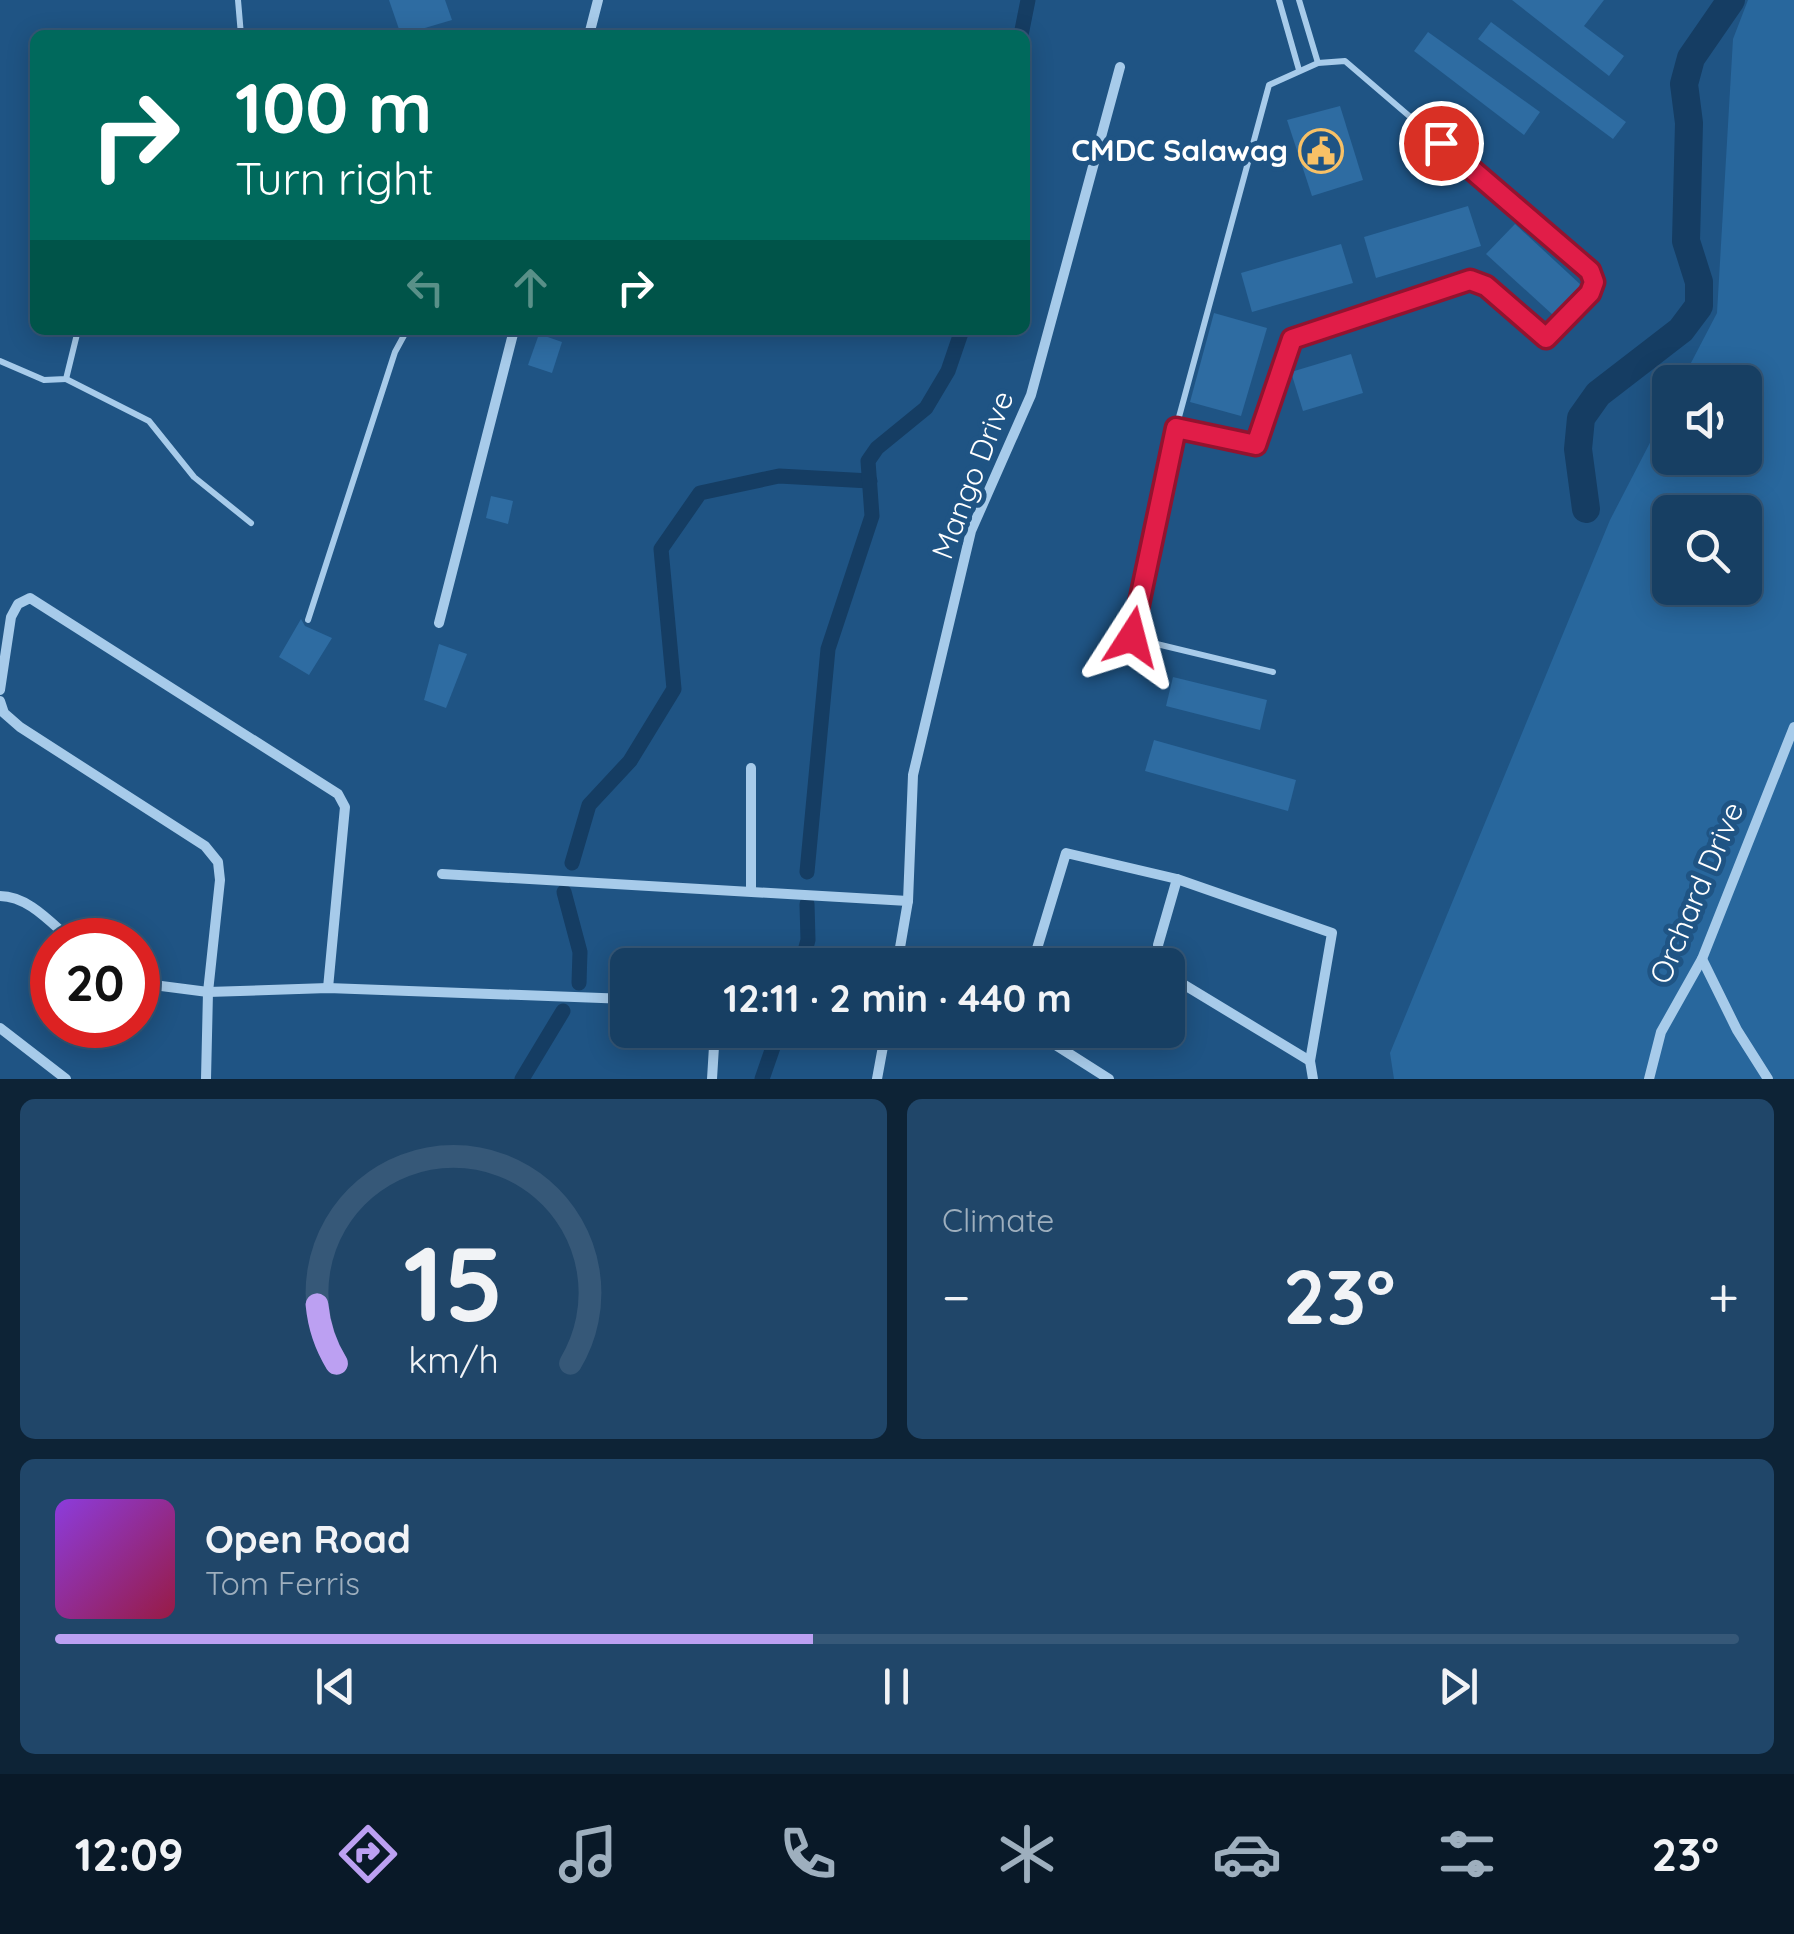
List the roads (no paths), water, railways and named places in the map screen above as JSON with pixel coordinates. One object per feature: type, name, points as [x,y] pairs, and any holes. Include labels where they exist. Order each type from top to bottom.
[{"type":"street","points":[[590,30],[598,0]]},
{"type":"street","name":"Mango Drive","points":[[900,948],[908,900],[913,775],[971,531],[1031,395],[1120,67]]},
{"type":"street","points":[[439,623],[513,335]]},
{"type":"street","points":[[0,690],[11,618],[18,604],[30,598],[338,794],[345,806],[328,988]]},
{"type":"street","points":[[0,701],[4,713],[20,727],[206,846],[218,862],[206,1079]]},
{"type":"street","name":"Orchard Drive","points":[[1649,1079],[1660,1032],[1702,959],[1794,726]]},
{"type":"street","points":[[751,768],[752,889]]},
{"type":"street","points":[[1037,948],[1066,853],[1176,879],[1332,933],[1310,1061],[1313,1079]]},
{"type":"street","points":[[442,874],[908,900]]},
{"type":"street","points":[[1158,948],[1176,879]]},
{"type":"street","points":[[0,896],[12,896],[46,918]]},
{"type":"street","points":[[1702,959],[1768,1079]]},
{"type":"street","points":[[1185,984],[1310,1061]]},
{"type":"street","points":[[160,986],[208,992],[328,988],[610,999]]},
{"type":"street","points":[[0,1028],[66,1079]]},
{"type":"street","points":[[712,1079],[714,1048]]},
{"type":"street","points":[[877,1079],[883,1048]]},
{"type":"street","points":[[1060,1048],[1109,1079]]},
{"type":"lane","points":[[238,0],[241,30]]},
{"type":"lane","points":[[1279,0],[1299,70]]},
{"type":"lane","points":[[1299,0],[1318,63]]},
{"type":"lane","points":[[1176,428],[1256,445],[1287,348],[1300,334],[1470,280],[1486,286],[1546,338],[1590,293],[1594,282],[1590,271],[1352,66],[1337,59],[1276,78],[1266,93],[1176,428],[1130,632],[1136,640],[1273,672]]},
{"type":"lane","points":[[66,379],[77,335]]},
{"type":"lane","points":[[308,620],[395,352],[404,335]]},
{"type":"lane","points":[[0,361],[44,380],[66,379],[150,421],[194,477],[251,523]]},
{"type":"waterway","points":[[1022,30],[1028,0]]},
{"type":"waterway","points":[[1586,509],[1578,449],[1581,418],[1598,394],[1681,330],[1699,306],[1699,282],[1686,241],[1689,123],[1684,84],[1691,58],[1731,0]]},
{"type":"waterway","points":[[807,872],[828,649],[872,516],[868,461],[877,448],[926,408],[948,371],[960,335]]},
{"type":"waterway","points":[[572,863],[589,805],[630,761],[674,689],[661,549],[700,493],[779,476],[870,481]]},
{"type":"waterway","points":[[564,892],[580,952],[579,983]]},
{"type":"waterway","points":[[806,948],[807,904]]},
{"type":"waterway","points":[[522,1079],[563,1011]]},
{"type":"waterway","points":[[762,1079],[773,1048]]},
{"type":"place","name":"CMDC Salawag","points":[[1321,151]]}]
